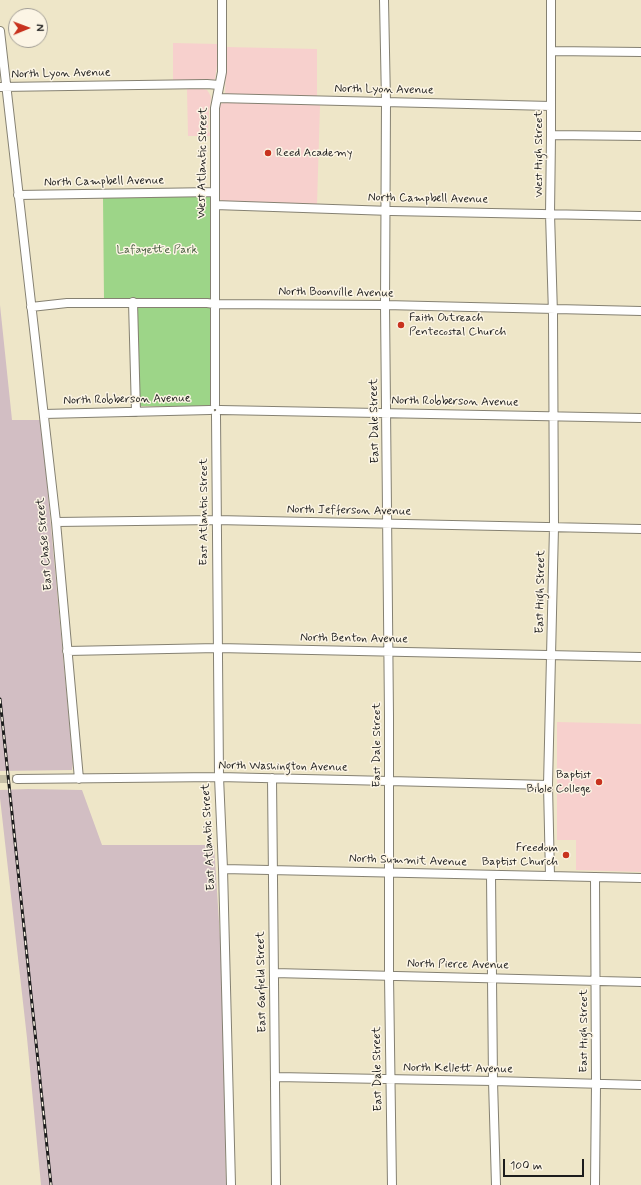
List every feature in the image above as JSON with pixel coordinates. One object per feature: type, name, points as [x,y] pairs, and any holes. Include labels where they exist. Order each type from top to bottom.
[{"type":"street","name":"West Atlantic Street","points":[[215,304],[215,108],[222,72],[222,0]]},
{"type":"street","name":"East Dale Street","points":[[384,0],[386,102],[385,305],[388,524],[388,873],[392,1185]]},
{"type":"street","name":"West High Street","points":[[551,0],[550,214],[553,309]]},
{"type":"street","name":"East Chase Street","points":[[0,31],[3,86],[32,307],[56,522],[79,779]]},
{"type":"street","points":[[551,51],[641,52]]},
{"type":"street","name":"North Lyon Avenue","points":[[3,86],[207,84],[219,82]]},
{"type":"street","points":[[219,82],[226,92],[233,98]]},
{"type":"street","name":"North Lyon Avenue","points":[[217,98],[551,106]]},
{"type":"street","points":[[551,135],[641,136]]},
{"type":"street","name":"North Campbell Avenue","points":[[18,195],[215,192]]},
{"type":"street","name":"North Campbell Avenue","points":[[215,205],[641,216]]},
{"type":"street","points":[[134,302],[136,412]]},
{"type":"street","name":"North Boonville Avenue","points":[[32,307],[67,303],[134,302],[385,305],[641,311]]},
{"type":"street","name":"East Atlantic Street","points":[[215,304],[219,778],[223,869],[231,1185]]},
{"type":"street","name":"East High Street","points":[[550,876],[548,785],[554,527],[553,309]]},
{"type":"street","name":"North Robberson Avenue","points":[[44,414],[215,410],[641,418]]},
{"type":"street","name":"North Jefferson Avenue","points":[[56,522],[216,520],[641,529]]},
{"type":"street","name":"North Benton Avenue","points":[[67,651],[218,648],[641,657]]},
{"type":"street","name":"North Washington Avenue","points":[[17,779],[272,778],[548,785]]},
{"type":"street","name":"East Garfield Street","points":[[272,778],[276,1185]]},
{"type":"street","name":"North Summit Avenue","points":[[223,869],[273,869],[491,876],[641,878]]},
{"type":"street","points":[[491,876],[493,1081],[496,1185]]},
{"type":"street","name":"East High Street","points":[[595,877],[596,1185]]},
{"type":"street","name":"North Pierce Avenue","points":[[274,973],[641,982]]},
{"type":"street","name":"North Kellett Avenue","points":[[276,1077],[641,1085]]},
{"type":"shaded area","points":[[173,43],[218,44],[218,59],[215,79],[173,80]]},
{"type":"shaded area","name":"Reed Academy","points":[[226,47],[317,49],[317,97],[320,106],[317,204],[223,201],[219,199],[219,105],[225,102]]},
{"type":"shaded area","points":[[187,89],[203,89],[207,90],[209,93],[211,97],[208,131],[211,136],[188,136]]},
{"type":"shaded area","points":[[0,305],[12,420],[41,420],[73,763],[72,770],[0,771]]},
{"type":"shaded area","name":"Baptist Bible College","points":[[557,722],[641,724],[641,872],[576,870],[576,840],[557,840]]},
{"type":"shaded area","points":[[0,790],[82,790],[102,845],[214,845],[222,968],[226,1185],[41,1185],[27,1038],[0,798]]},
{"type":"green space","name":"Lafayette Park","points":[[209,196],[211,404],[210,406],[205,407],[139,406],[137,302],[134,298],[104,299],[103,198]]},
{"type":"tunnel","points":[[0,779],[17,779]]},
{"type":"railway","points":[[0,699],[51,1185]]},
{"type":"place","name":"Reed Academy","points":[[268,153]]},
{"type":"place","name":"Faith Outreach Pentecostal Church","points":[[401,325]]},
{"type":"place","name":"Baptist Bible College","points":[[599,782]]},
{"type":"place","name":"Freedom Baptist Church","points":[[566,855]]}]
